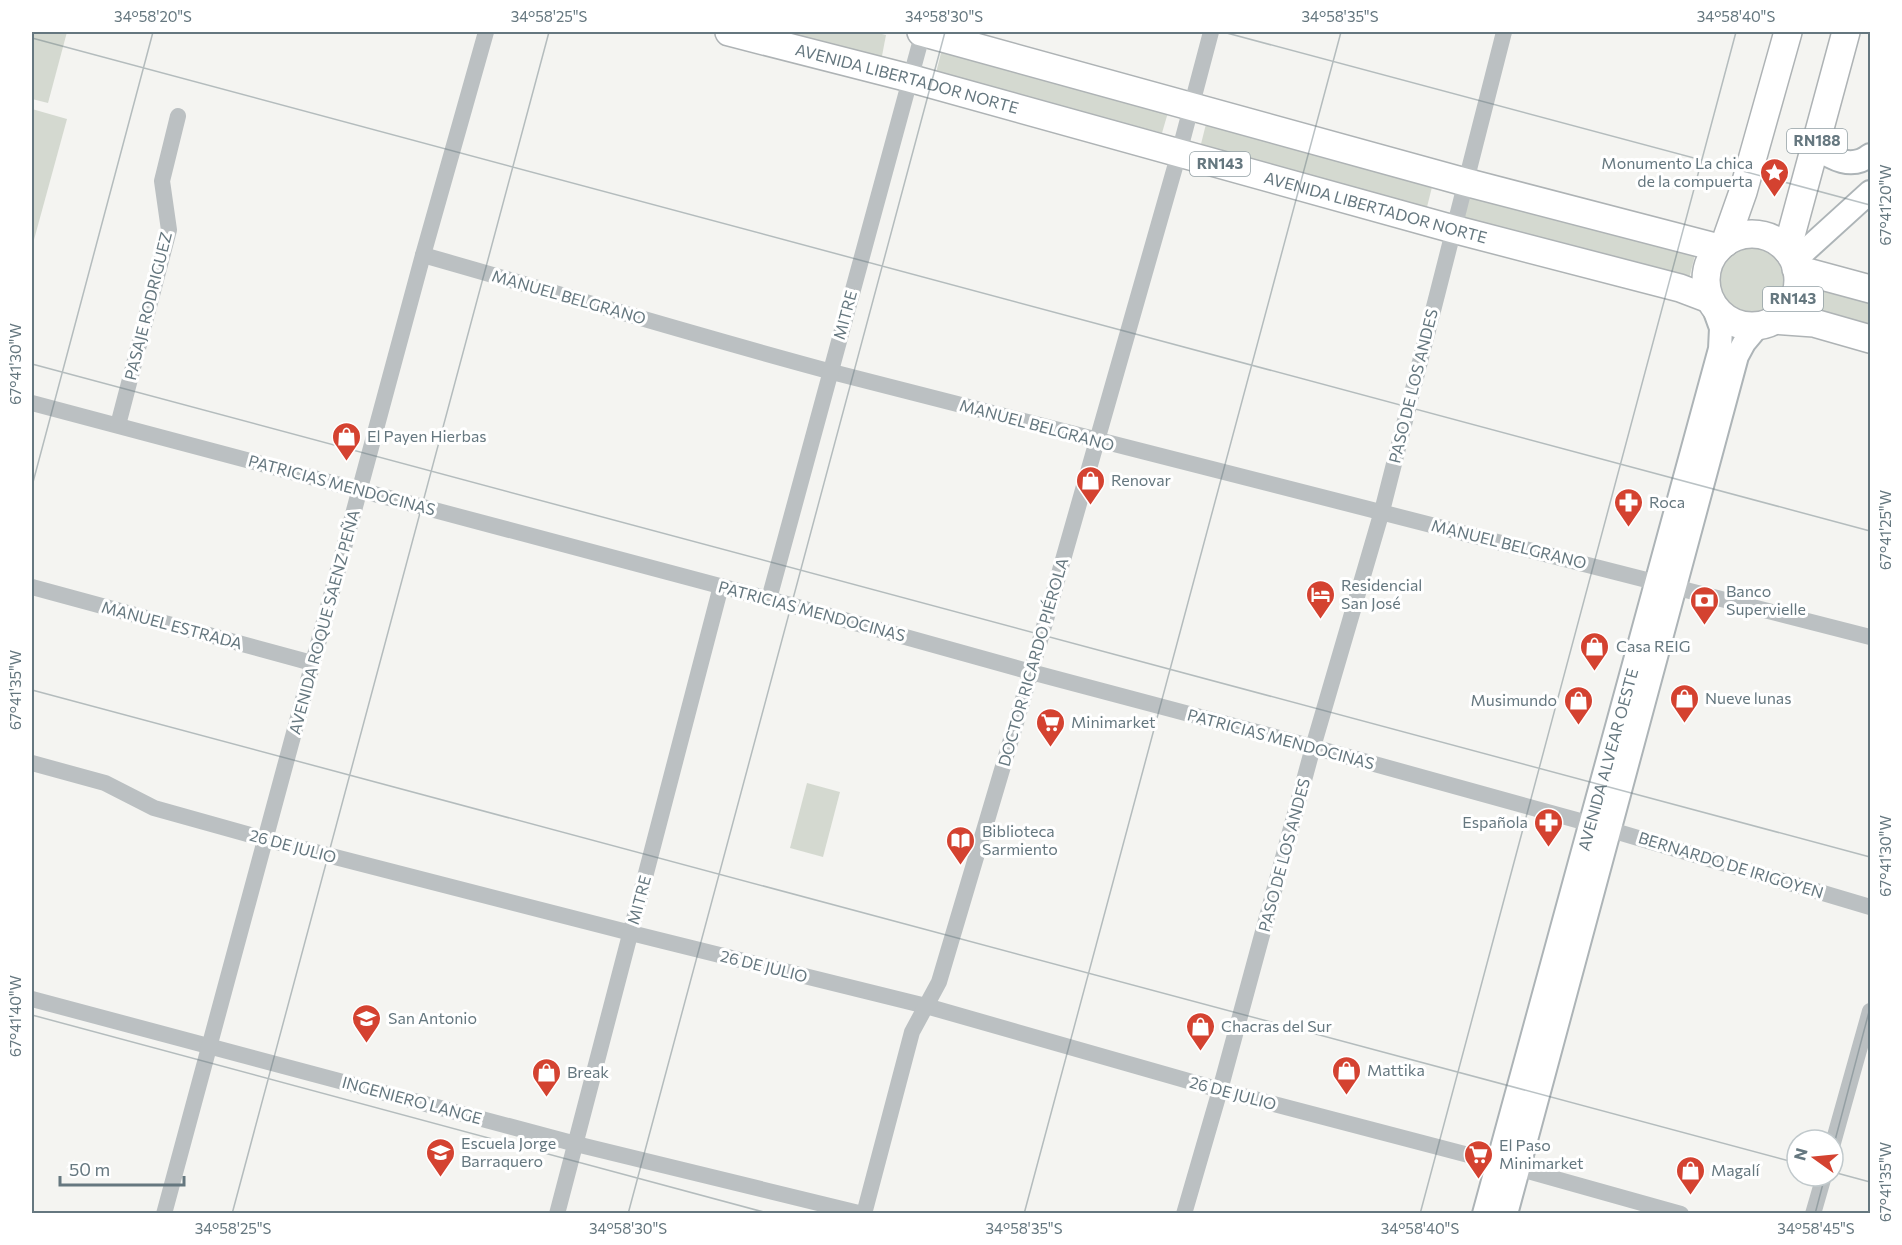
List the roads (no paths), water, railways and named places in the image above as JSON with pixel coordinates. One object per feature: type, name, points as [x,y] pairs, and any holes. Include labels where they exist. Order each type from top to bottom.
[{"type":"highway","name":"AVENIDA LIBERTADOR NORTE","points":[[729,32],[909,78],[1453,229],[1680,288],[1711,302]]},
{"type":"highway","points":[[922,32],[1465,182],[1722,245]]},
{"type":"highway","points":[[1711,302],[1706,276],[1710,261],[1722,245],[1743,192],[1788,32]]},
{"type":"highway","name":"RN188","points":[[1792,260],[1815,147],[1846,32]]},
{"type":"highway","name":"RN143","points":[[1722,245],[1741,235],[1766,236],[1778,242],[1792,260],[1797,284],[1793,299],[1786,312],[1766,323]]},
{"type":"highway","name":"RN143","points":[[1792,260],[1870,289]]},
{"type":"highway","name":"RN143","points":[[1711,302],[1726,317],[1743,325],[1814,323],[1870,339]]},
{"type":"main road","points":[[1815,147],[1840,162],[1853,163],[1866,159],[1870,155]]},
{"type":"main road","points":[[1792,260],[1870,192]]},
{"type":"main road","name":"AVENIDA ALVEAR OESTE","points":[[1666,584],[1720,349],[1721,328],[1711,302]]},
{"type":"main road","name":"AVENIDA ALVEAR OESTE","points":[[1506,1214],[1509,1165],[1666,584],[1737,356],[1744,343],[1766,323]]},
{"type":"main road","name":"AVENIDA ALVEAR OESTE","points":[[1484,1214],[1509,1165]]},
{"type":"street","name":"AVENIDA ROQUE SAENZ PEÑA","points":[[164,1214],[423,255],[486,32]]},
{"type":"street","name":"MITRE","points":[[769,599],[922,32]]},
{"type":"street","name":"DOCTOR RICARDO PIÉROLA","points":[[864,1214],[912,1032],[939,981],[1031,672],[1179,153],[1211,32]]},
{"type":"street","name":"PASO DE LOS ANDES","points":[[1184,1214],[1313,747],[1382,511],[1504,32]]},
{"type":"street","name":"PASAJE RODRIGUEZ","points":[[118,425],[169,230],[162,181],[178,116]]},
{"type":"street","name":"MANUEL BELGRANO","points":[[423,255],[830,371],[1096,441],[1382,511],[1870,637]]},
{"type":"street","name":"PATRICIAS MENDOCINAS","points":[[32,403],[721,586],[1600,827]]},
{"type":"street","name":"MITRE","points":[[557,1214],[721,586]]},
{"type":"street","name":"MANUEL ESTRADA","points":[[32,587],[312,663]]},
{"type":"street","name":"26 DE JULIO","points":[[32,763],[105,783],[154,808],[265,839],[926,1006],[1220,1090],[1509,1165],[1681,1214]]},
{"type":"street","name":"BERNARDO DE IRIGOYEN","points":[[1600,827],[1870,907]]},
{"type":"street","name":"INGENIERO LANGE","points":[[32,999],[576,1144],[864,1214]]},
{"type":"street","points":[[1837,1128],[1870,1011]]},
{"type":"street","points":[[1813,1214],[1821,1188]]},
{"type":"place","name":"Monumento La chica de la compuerta","points":[[1774,198]]},
{"type":"place","name":"El Payen Hierbas","points":[[346,462]]},
{"type":"place","name":"Renovar","points":[[1090,506]]},
{"type":"place","name":"Roca","points":[[1628,528]]},
{"type":"place","name":"Residencial San José","points":[[1320,620]]},
{"type":"place","name":"Banco Supervielle","points":[[1705,626]]},
{"type":"place","name":"Casa REIG","points":[[1595,672]]},
{"type":"place","name":"Nueve lunas","points":[[1684,724]]},
{"type":"place","name":"Musimundo","points":[[1578,726]]},
{"type":"place","name":"Minimarket","points":[[1050,748]]},
{"type":"place","name":"Española","points":[[1549,848]]},
{"type":"place","name":"Biblioteca Sarmiento","points":[[961,866]]},
{"type":"place","name":"San Antonio","points":[[367,1044]]},
{"type":"place","name":"Chacras del Sur","points":[[1200,1052]]},
{"type":"place","name":"Mattika","points":[[1346,1096]]},
{"type":"place","name":"Break","points":[[546,1098]]},
{"type":"place","name":"Escuela Jorge Barraquero","points":[[440,1178]]},
{"type":"place","name":"El Paso Minimarket","points":[[1478,1180]]},
{"type":"place","name":"Magalí","points":[[1690,1196]]}]
